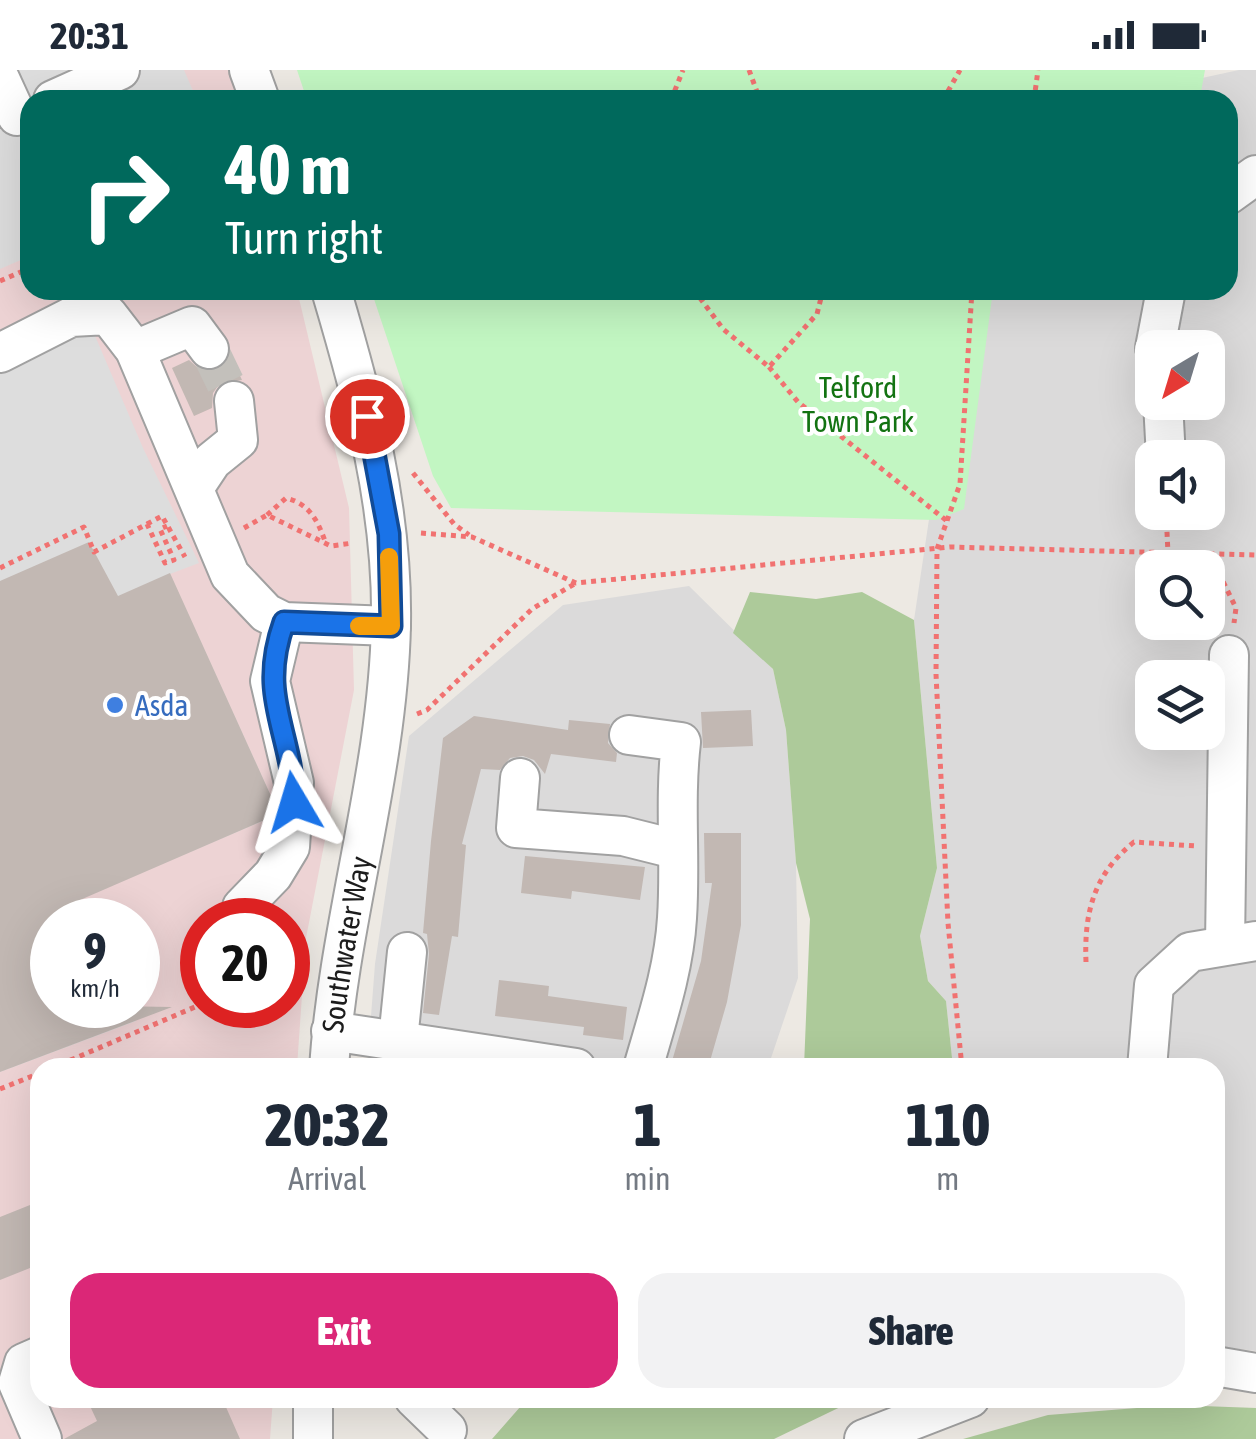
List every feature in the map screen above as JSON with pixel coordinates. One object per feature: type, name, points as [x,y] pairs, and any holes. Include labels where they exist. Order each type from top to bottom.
[{"type":"street","points":[[75,90],[120,70]]},
{"type":"street","points":[[0,78],[16,117]]},
{"type":"street","name":"Southwater Way","points":[[330,1049],[382,728],[391,626],[389,534],[380,469],[334,300]]},
{"type":"street","points":[[1158,330],[1164,300]]},
{"type":"street","points":[[0,353],[71,317],[108,315],[136,350],[196,485],[214,545],[230,575],[266,614],[284,622],[391,626]]},
{"type":"street","points":[[136,350],[192,326],[209,349]]},
{"type":"street","points":[[196,485],[212,461],[238,440],[234,401]]},
{"type":"street","points":[[250,898],[290,847],[294,784],[270,681],[284,622]]},
{"type":"street","points":[[1147,1058],[1154,985],[1190,952],[1241,943],[1229,655]]},
{"type":"street","points":[[630,735],[680,742],[676,788],[677,918],[664,995],[645,1058]]},
{"type":"street","points":[[520,778],[516,828],[623,836],[675,849]]},
{"type":"street","points":[[398,1040],[407,952]]},
{"type":"street","points":[[330,1049],[398,1040],[512,1058]]},
{"type":"street","points":[[30,1360],[24,1363],[18,1383],[42,1439]]},
{"type":"street","points":[[1225,1368],[1256,1373]]},
{"type":"street","points":[[313,1408],[313,1439]]},
{"type":"street","points":[[424,1408],[447,1430]]},
{"type":"street","points":[[864,1439],[944,1408]]},
{"type":"path","points":[[701,300],[723,329],[769,367],[798,402],[946,521]]},
{"type":"path","points":[[769,367],[817,314],[820,300]]},
{"type":"path","points":[[961,1058],[948,923],[936,674],[937,549],[960,484],[971,300]]},
{"type":"path","points":[[406,462],[454,524],[472,537],[576,584]]},
{"type":"path","points":[[267,516],[286,498],[300,502],[317,520],[326,544]]},
{"type":"path","points":[[0,568],[84,527],[94,552],[162,516],[167,526],[160,529],[174,560],[166,563],[147,524]]},
{"type":"path","points":[[280,520],[326,544],[363,542],[369,536],[389,534],[472,537]]},
{"type":"path","points":[[382,728],[427,710],[532,609],[576,584],[937,549],[1135,552]]},
{"type":"path","points":[[1225,554],[1256,555]]},
{"type":"path","points":[[1225,586],[1236,608],[1229,655]]},
{"type":"path","points":[[1086,962],[1084,924],[1099,877],[1114,858],[1134,842],[1210,846]]},
{"type":"path","points":[[75,1058],[180,1013]]},
{"type":"path","points":[[0,1090],[30,1076]]},
{"type":"shaded area","points":[[0,70],[232,70],[239,90],[20,90],[20,300],[299,300],[349,508],[354,690],[310,917],[310,898],[180,898],[180,1028],[300,1028],[298,1058],[30,1058],[30,1408],[272,1408],[270,1439],[0,1439]]},
{"type":"shaded area","points":[[0,70],[184,70],[193,90],[20,90],[20,260],[0,269]]},
{"type":"shaded area","points":[[1239,70],[1256,70],[1256,1351],[1225,1347],[1225,1058],[952,1058],[946,1001],[928,981],[920,936],[937,868],[914,620],[935,479],[944,300],[1238,300],[1238,90],[1146,90]]},
{"type":"shaded area","name":"Asda","points":[[69,300],[80,300],[143,448],[199,563],[170,574],[279,814],[82,898],[30,898],[30,1028],[117,1028],[0,1072],[0,331]]},
{"type":"shaded area","points":[[689,586],[773,669],[786,730],[796,863],[798,978],[771,1058],[368,1058],[375,964],[409,736],[563,605]]},
{"type":"green space","points":[[297,70],[1205,70],[1201,90],[304,90]]},
{"type":"green space","name":"Telford Town Park","points":[[374,300],[992,300],[964,509],[936,520],[451,508],[433,476]]},
{"type":"green space","points":[[750,592],[816,599],[862,592],[914,620],[937,868],[920,936],[928,981],[946,1001],[952,1058],[804,1058],[810,919],[796,863],[786,730],[773,669],[733,633]]},
{"type":"green space","points":[[519,1408],[838,1408],[774,1439],[492,1439]]},
{"type":"green space","points":[[1137,1408],[1256,1408],[1256,1439],[963,1439],[1048,1415]]},
{"type":"building","points":[[230,354],[242,380],[220,383],[213,393],[212,408],[194,416],[172,368],[189,360],[199,369],[212,371],[223,366]]},
{"type":"building","name":"Asda","points":[[89,542],[118,596],[170,573],[271,796],[269,818],[85,898],[30,898],[30,1028],[116,1028],[0,1072],[0,581]]},
{"type":"building","points":[[751,710],[753,746],[703,748],[701,712]]},
{"type":"building","points":[[474,716],[568,730],[569,720],[610,724],[608,743],[617,753],[616,762],[551,754],[545,774],[534,760],[523,756],[510,758],[500,770],[481,769],[462,844],[466,845],[458,937],[452,936],[439,1015],[423,1013],[429,954],[427,934],[423,933],[443,738]]},
{"type":"building","points":[[704,833],[741,833],[741,925],[727,1002],[711,1058],[673,1058],[701,961],[712,883],[705,883]]},
{"type":"building","points":[[525,856],[645,867],[640,900],[572,891],[571,899],[521,893]]},
{"type":"building","points":[[499,980],[549,986],[548,996],[627,1007],[623,1040],[583,1035],[584,1027],[495,1016]]},
{"type":"building","points":[[30,1205],[30,1268],[0,1280],[0,1217]]},
{"type":"building","points":[[91,1408],[226,1408],[240,1439],[64,1439],[97,1421]]},
{"type":"tunnel","points":[[209,349],[234,401]]},
{"type":"slow traffic","points":[[359,626],[391,626],[389,557]]},
{"type":"place","name":"Asda","points":[[115,705]]},
{"type":"route","points":[[294,802],[292,765],[270,681],[271,663],[284,622],[391,626],[389,534],[380,469],[367,416]]}]
